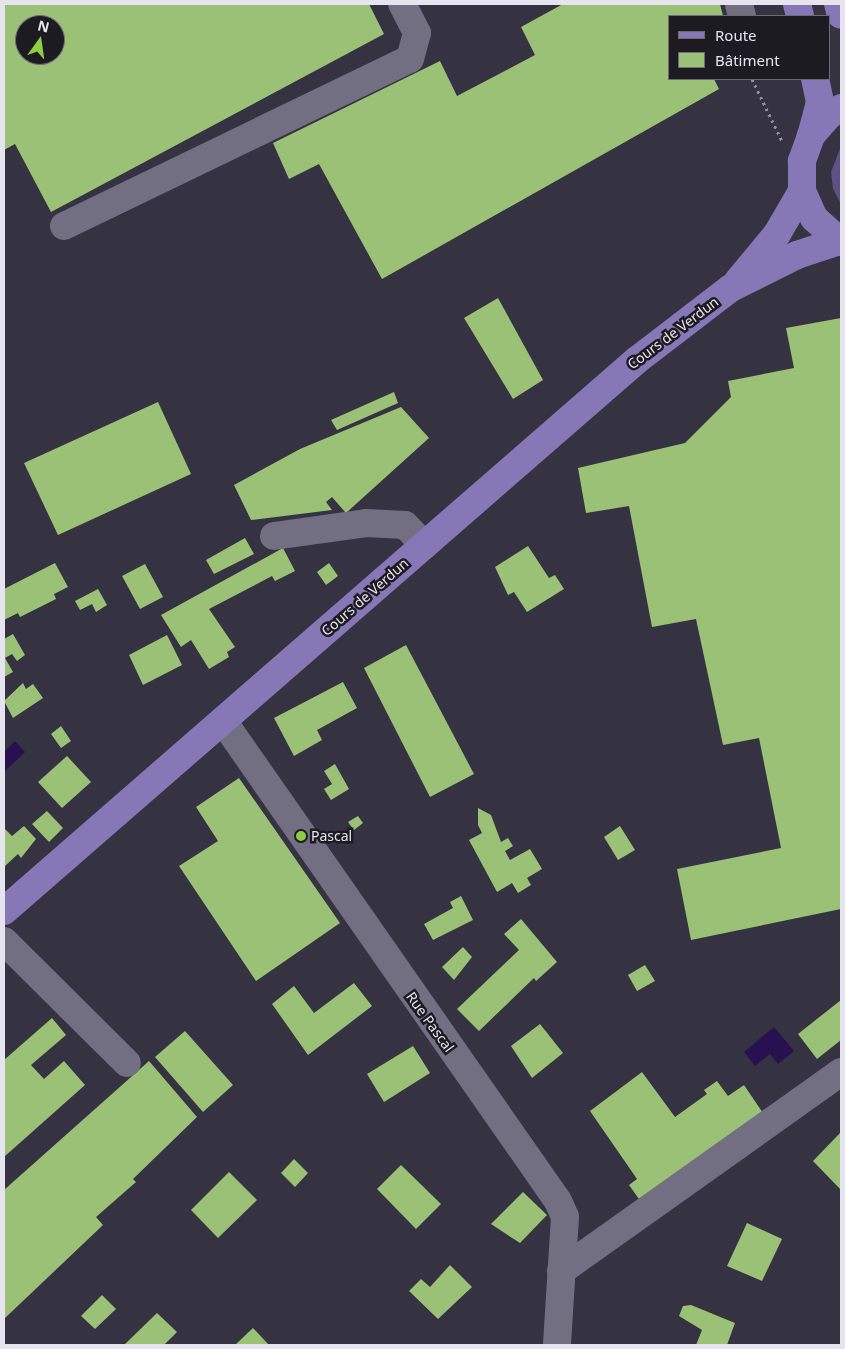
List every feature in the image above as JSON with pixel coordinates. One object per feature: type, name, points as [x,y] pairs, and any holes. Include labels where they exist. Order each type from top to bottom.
[{"type":"main road","points":[[838,4],[841,15]]},
{"type":"main road","points":[[815,80],[820,102],[802,161],[802,191],[814,218],[840,242]]},
{"type":"main road","points":[[811,136],[829,115],[841,108]]},
{"type":"main road","name":"Cours de Verdun","points":[[731,288],[777,234],[802,191]]},
{"type":"main road","name":"Cours de Verdun","points":[[4,911],[637,360],[731,288],[797,255],[840,242]]},
{"type":"street","points":[[64,226],[410,59],[417,33],[402,4]]},
{"type":"street","points":[[274,536],[366,523],[405,526],[424,545]]},
{"type":"street","name":"Rue Pascal","points":[[223,721],[558,1201],[565,1216],[558,1345]]},
{"type":"street","points":[[7,953],[128,1063]]},
{"type":"street","points":[[561,1271],[841,1072]]},
{"type":"path","points":[[752,80],[786,148],[802,161]]},
{"type":"shaded area","points":[[841,146],[841,204],[833,189],[831,172]]},
{"type":"shaded area","points":[[15,741],[25,752],[4,772],[4,752]]},
{"type":"shaded area","points":[[774,1027],[794,1051],[778,1064],[770,1054],[755,1066],[744,1052]]},
{"type":"building","points":[[4,4],[369,4],[384,34],[51,212],[15,144],[4,150]]},
{"type":"building","points":[[563,4],[720,4],[723,15],[668,15],[668,80],[714,80],[719,89],[382,279],[319,164],[289,179],[273,143],[440,61],[457,96],[535,55],[521,27]]},
{"type":"building","points":[[498,298],[543,380],[513,399],[464,318]]},
{"type":"building","points":[[841,318],[841,909],[691,940],[677,869],[781,848],[759,738],[723,745],[696,619],[652,627],[629,506],[586,513],[578,468],[685,443],[731,397],[728,381],[794,368],[786,328]]},
{"type":"building","points":[[394,392],[398,403],[337,430],[331,420]]},
{"type":"building","points":[[158,402],[191,474],[58,535],[24,463]]},
{"type":"building","points":[[401,407],[429,438],[346,513],[332,497],[326,502],[332,510],[251,520],[234,485],[300,449]]},
{"type":"building","points":[[245,538],[254,554],[214,574],[206,560]]},
{"type":"building","points":[[528,546],[549,578],[555,575],[564,589],[527,612],[514,592],[508,595],[495,567]]},
{"type":"building","points":[[283,548],[295,571],[275,581],[272,576],[209,609],[235,647],[227,652],[229,657],[209,669],[191,640],[181,647],[161,615]]},
{"type":"building","points":[[55,563],[68,587],[54,594],[56,599],[20,617],[18,613],[4,620],[4,589]]},
{"type":"building","points":[[329,563],[338,576],[326,585],[317,572]]},
{"type":"building","points":[[145,564],[163,597],[140,609],[122,576]]},
{"type":"building","points":[[98,589],[107,605],[96,612],[92,604],[80,610],[75,601]]},
{"type":"building","points":[[13,634],[25,655],[17,661],[12,654],[5,658],[13,672],[4,677],[4,639]]},
{"type":"building","points":[[167,635],[182,665],[143,685],[129,655]]},
{"type":"building","points":[[406,645],[474,774],[430,797],[364,668]]},
{"type":"building","points":[[343,682],[357,708],[317,730],[322,740],[294,756],[274,718]]},
{"type":"building","points":[[23,683],[26,689],[33,684],[43,698],[13,718],[4,701]]},
{"type":"building","points":[[61,726],[71,741],[61,748],[51,734]]},
{"type":"building","points":[[67,756],[91,782],[62,808],[38,782]]},
{"type":"building","points":[[335,764],[349,789],[331,800],[324,789],[332,784],[324,771]]},
{"type":"building","points":[[239,778],[340,923],[256,981],[179,866],[218,841],[196,807]]},
{"type":"building","points":[[478,808],[491,815],[501,842],[508,838],[513,846],[505,851],[510,860],[530,849],[542,869],[527,878],[531,885],[518,893],[512,883],[497,892],[469,840],[482,833],[478,825]]},
{"type":"building","points":[[47,811],[63,828],[49,842],[32,824]]},
{"type":"building","points":[[358,816],[363,823],[354,830],[348,822]]},
{"type":"building","points":[[24,826],[36,839],[21,858],[18,854],[4,867],[4,828],[12,836]]},
{"type":"building","points":[[620,826],[635,850],[618,860],[604,837]]},
{"type":"building","points":[[461,896],[473,920],[433,940],[424,924],[453,908],[450,902]]},
{"type":"building","points":[[521,919],[557,962],[536,981],[534,978],[479,1031],[457,1009],[519,950],[504,934]]},
{"type":"building","points":[[463,947],[472,957],[454,980],[442,967]]},
{"type":"building","points":[[645,965],[655,981],[637,991],[628,975]]},
{"type":"building","points":[[354,983],[372,1006],[308,1055],[272,1004],[294,986],[314,1013]]},
{"type":"building","points":[[841,1000],[841,1040],[817,1059],[798,1034]]},
{"type":"building","points":[[52,1018],[66,1035],[31,1065],[44,1079],[64,1061],[85,1085],[4,1157],[4,1060]]},
{"type":"building","points":[[540,1024],[563,1053],[532,1078],[511,1046]]},
{"type":"building","points":[[185,1031],[233,1085],[203,1112],[155,1057]]},
{"type":"building","points":[[413,1046],[430,1073],[384,1102],[367,1074]]},
{"type":"building","points":[[149,1061],[197,1117],[133,1179],[136,1182],[96,1217],[103,1225],[4,1319],[4,1190]]},
{"type":"building","points":[[642,1072],[675,1117],[707,1094],[704,1090],[717,1081],[728,1096],[744,1085],[765,1116],[639,1199],[629,1185],[637,1179],[590,1111]]},
{"type":"building","points":[[841,1132],[841,1190],[813,1161]]},
{"type":"building","points":[[294,1159],[308,1173],[295,1187],[281,1173]]},
{"type":"building","points":[[401,1165],[441,1204],[416,1229],[377,1189]]},
{"type":"building","points":[[229,1172],[257,1200],[218,1238],[191,1210]]},
{"type":"building","points":[[523,1192],[547,1215],[520,1243],[491,1224]]},
{"type":"building","points":[[747,1223],[782,1239],[762,1281],[727,1266]]},
{"type":"building","points":[[450,1265],[472,1287],[438,1319],[409,1291],[421,1279],[430,1287]]},
{"type":"building","points":[[102,1295],[116,1309],[95,1329],[81,1316]]},
{"type":"building","points":[[691,1305],[735,1323],[727,1345],[696,1345],[702,1330],[679,1316],[683,1306]]},
{"type":"building","points":[[157,1313],[177,1332],[164,1345],[124,1345]]},
{"type":"building","points":[[253,1328],[269,1345],[235,1345]]},
{"type":"place","name":"Pascal","points":[[301,836]]}]
